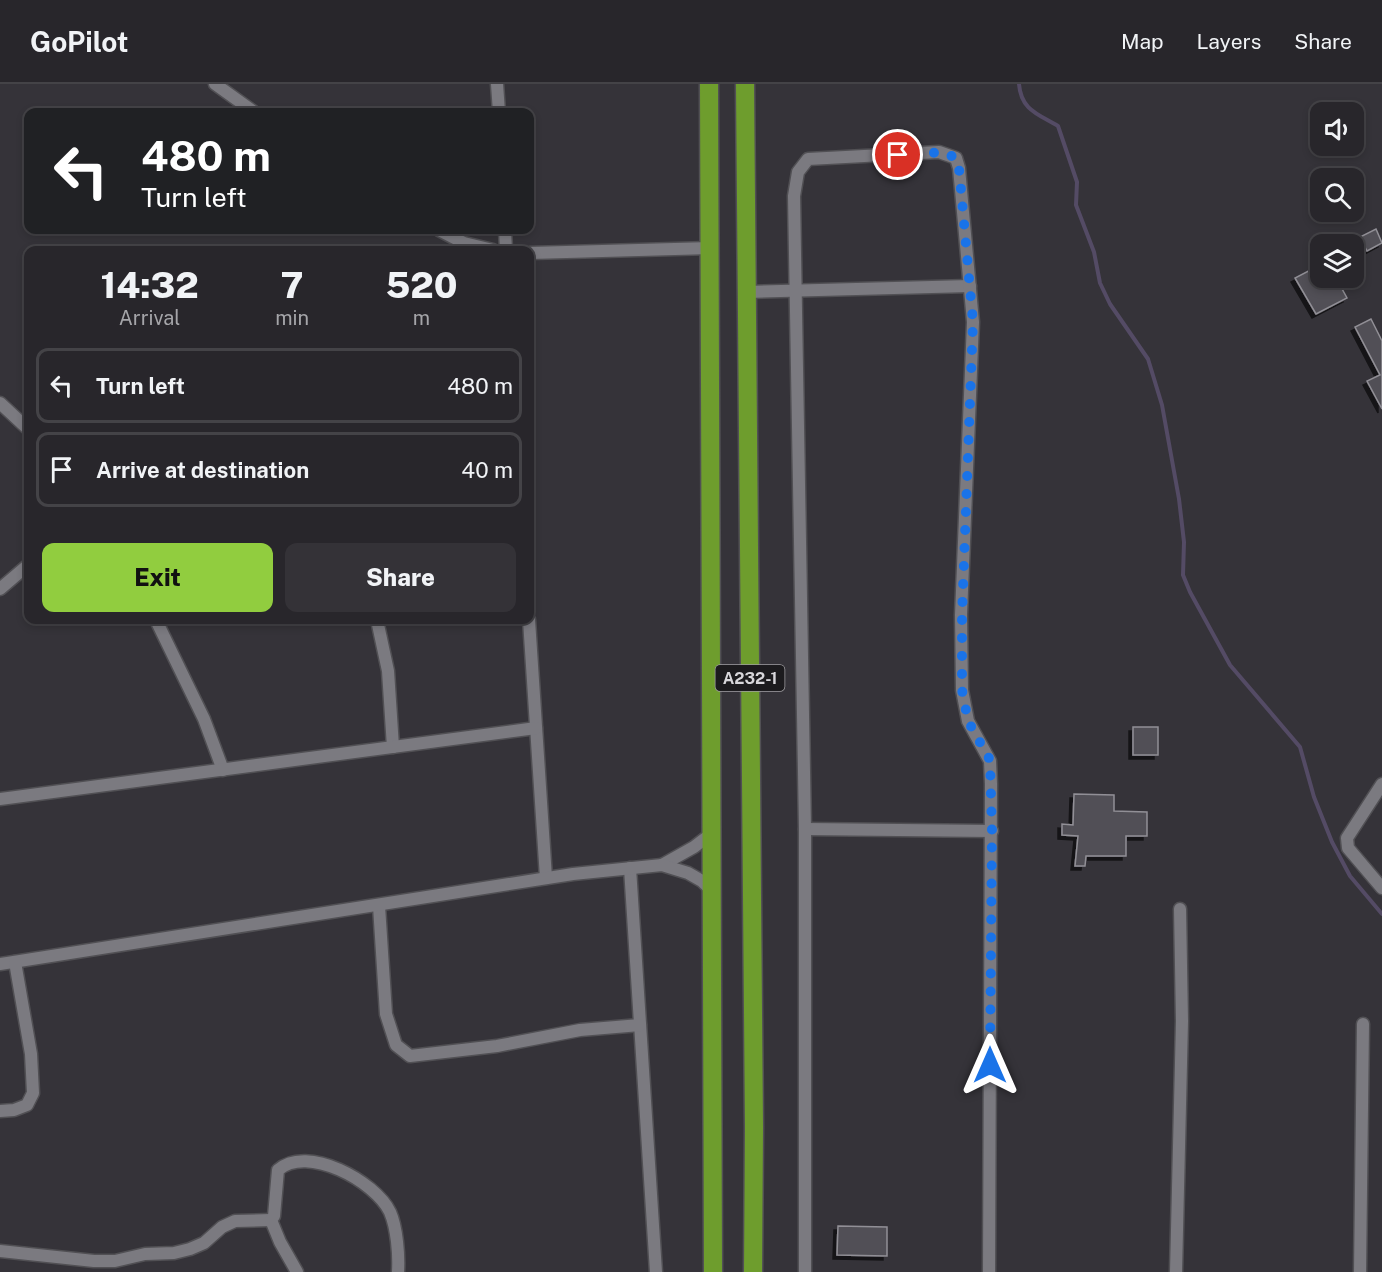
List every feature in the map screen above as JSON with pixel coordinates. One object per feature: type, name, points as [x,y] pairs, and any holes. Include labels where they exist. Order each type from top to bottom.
[{"type":"highway","name":"A232-1","points":[[709,84],[713,1272]]},
{"type":"highway","name":"A232-1","points":[[745,84],[754,1127],[753,1272]]},
{"type":"street","points":[[215,84],[228,89],[249,108]]},
{"type":"street","points":[[497,84],[499,108]]},
{"type":"street","points":[[805,1272],[805,829],[794,196],[798,172],[808,159],[939,152],[956,158],[959,168],[973,322],[962,615],[962,690],[968,721],[990,760],[992,831],[989,1272]]},
{"type":"street","points":[[447,234],[464,243],[476,246]]},
{"type":"street","points":[[534,253],[711,248]]},
{"type":"street","points":[[747,292],[970,286]]},
{"type":"street","points":[[0,403],[24,425]]},
{"type":"street","points":[[0,588],[24,568]]},
{"type":"street","points":[[158,624],[204,719],[223,770]]},
{"type":"street","points":[[378,624],[388,671],[393,747]]},
{"type":"street","points":[[529,624],[546,878]]},
{"type":"street","points":[[0,799],[536,728]]},
{"type":"street","points":[[1382,784],[1347,838],[1348,848],[1382,888]]},
{"type":"street","points":[[805,829],[992,831]]},
{"type":"street","points":[[662,865],[694,847],[711,834]]},
{"type":"street","points":[[0,964],[546,878],[630,868],[662,865],[688,873],[702,881],[711,890]]},
{"type":"street","points":[[630,868],[656,1272]]},
{"type":"street","points":[[379,906],[386,1014],[396,1046],[410,1056],[497,1046],[580,1030],[640,1026]]},
{"type":"street","points":[[1176,1272],[1182,1021],[1180,909]]},
{"type":"street","points":[[0,1111],[14,1110],[27,1105],[33,1093],[31,1054],[15,962]]},
{"type":"street","points":[[1360,1272],[1363,1023]]},
{"type":"street","points":[[271,1220],[274,1216],[278,1170],[284,1165],[292,1161],[305,1161],[335,1168],[371,1189],[390,1213],[399,1252],[398,1272]]},
{"type":"street","points":[[0,1251],[115,1262],[145,1254],[174,1253],[190,1249],[204,1243],[222,1227],[235,1221],[271,1220]]},
{"type":"street","points":[[271,1220],[297,1272]]},
{"type":"building","points":[[1376,229],[1382,243],[1367,251],[1364,245],[1364,235]]},
{"type":"building","points":[[1310,270],[1310,288],[1342,288],[1347,298],[1316,314],[1295,278]]},
{"type":"building","points":[[1371,319],[1382,341],[1382,409],[1367,381],[1380,375],[1355,327]]},
{"type":"building","points":[[1133,727],[1158,727],[1158,755],[1133,755]]},
{"type":"building","points":[[1074,794],[1114,795],[1114,811],[1147,812],[1147,836],[1126,836],[1126,856],[1086,856],[1085,866],[1075,866],[1078,836],[1062,835],[1062,824],[1073,825]]},
{"type":"building","points":[[838,1226],[887,1227],[887,1256],[837,1255]]},
{"type":"waterway","points":[[1019,84],[1020,93],[1027,106],[1058,126],[1077,182],[1076,205],[1094,252],[1100,283],[1110,304],[1148,359],[1162,405],[1179,499],[1184,542],[1183,575],[1190,592],[1230,665],[1300,747],[1314,797],[1332,842],[1350,876],[1382,914]]},
{"type":"route","points":[[898,155],[939,152],[956,158],[959,168],[973,322],[962,615],[962,690],[968,721],[990,760],[992,831],[990,1065]]}]
